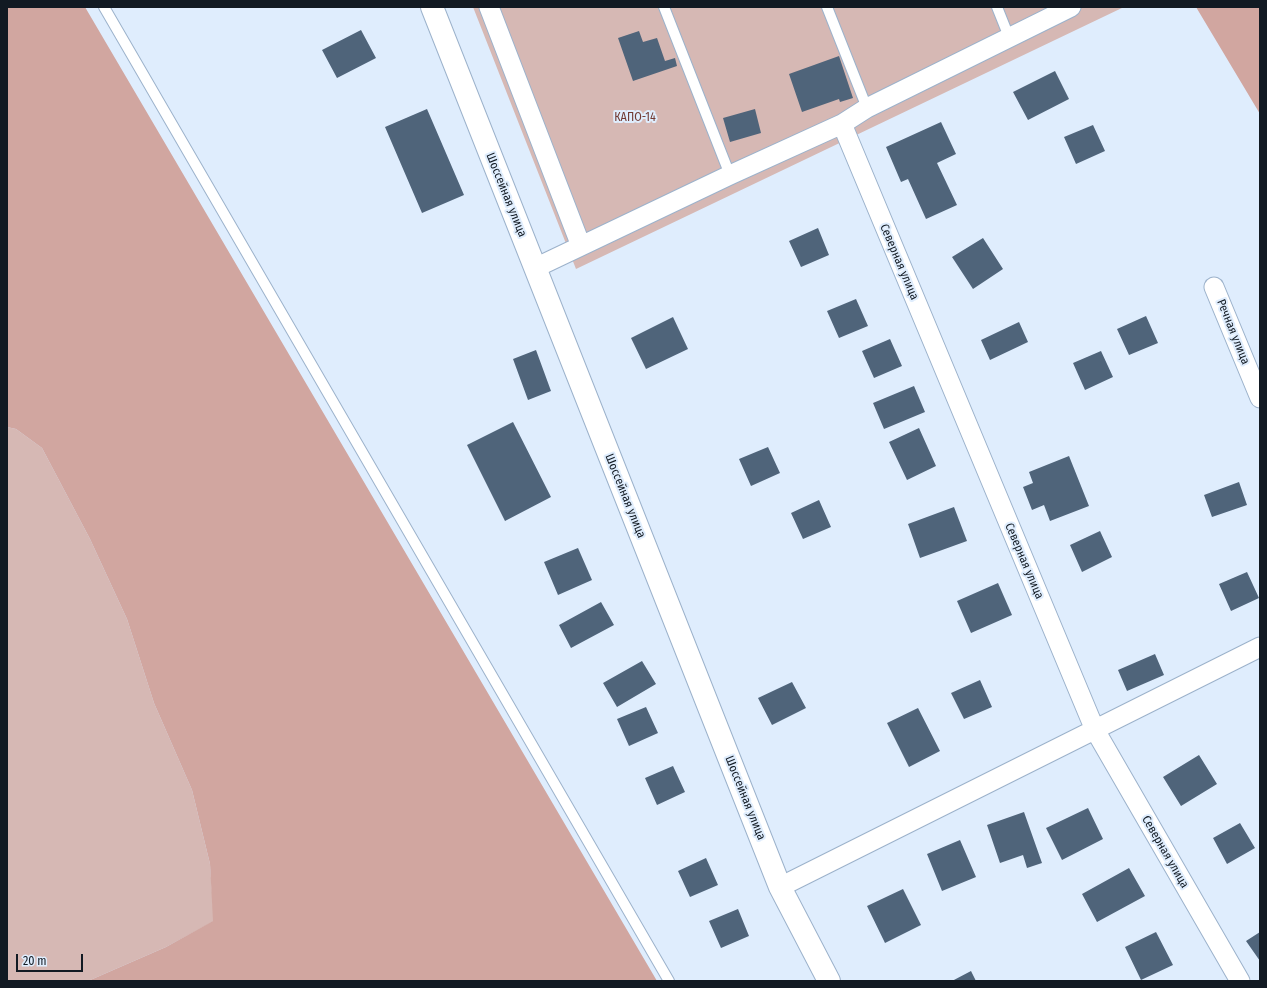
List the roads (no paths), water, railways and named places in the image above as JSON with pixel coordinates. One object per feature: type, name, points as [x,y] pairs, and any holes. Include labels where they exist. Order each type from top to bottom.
[{"type":"street","name":"Шоссейная улица","points":[[432,7],[780,887],[829,981]]},
{"type":"street","points":[[489,7],[581,246]]},
{"type":"street","points":[[535,268],[730,175],[842,124],[867,108],[1071,7]]},
{"type":"street","name":"Северная улица","points":[[842,124],[1095,730],[1240,981]]},
{"type":"street","name":"Речная улица","points":[[1214,287],[1260,398]]},
{"type":"street","points":[[780,887],[1260,647]]},
{"type":"lane","points":[[104,7],[669,981]]},
{"type":"lane","points":[[664,7],[730,175]]},
{"type":"lane","points":[[827,7],[867,108]]},
{"type":"lane","points":[[997,7],[1008,37]]},
{"type":"park label","name":"КАПО-14","points":[[635,118]]}]
